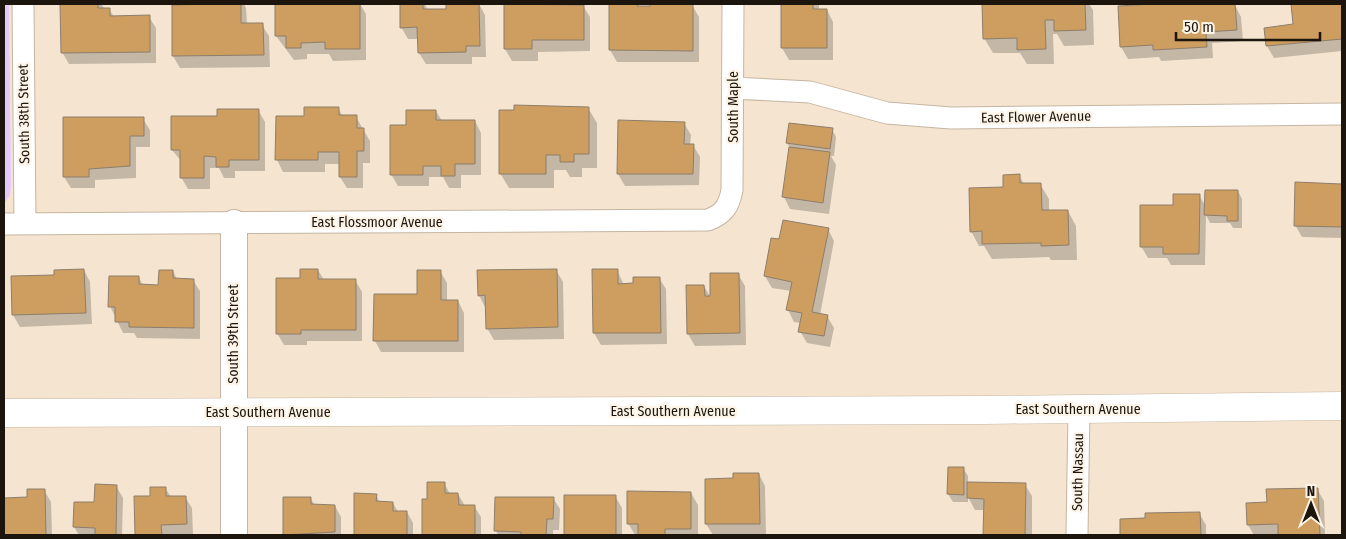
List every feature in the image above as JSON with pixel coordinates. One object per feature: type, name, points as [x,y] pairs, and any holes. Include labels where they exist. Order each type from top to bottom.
[{"type":"main road","name":"East Southern Avenue","points":[[4,413],[1079,409],[1342,406]]},
{"type":"street","name":"South 38th Street","points":[[14,224],[23,4]]},
{"type":"street","name":"South Maple","points":[[725,210],[732,190],[732,4]]},
{"type":"street","name":"East Flower Avenue","points":[[732,88],[810,92],[887,113],[950,118],[1342,114]]},
{"type":"street","name":"East Flossmoor Avenue","points":[[14,224],[697,222],[718,216],[725,210]]},
{"type":"street","name":"South 39th Street","points":[[234,223],[234,535]]},
{"type":"street","name":"South Nassau","points":[[1077,535],[1079,409]]},
{"type":"shaded area","points":[[4,4],[9,4],[11,184],[10,195],[4,204]]},
{"type":"building","points":[[60,4],[98,4],[98,8],[110,8],[110,16],[150,15],[150,52],[61,53]]},
{"type":"building","points":[[241,4],[241,23],[263,23],[264,55],[172,56],[172,5]]},
{"type":"building","points":[[275,4],[360,4],[360,49],[325,49],[325,42],[301,43],[301,48],[286,48],[286,36],[275,36]]},
{"type":"building","points":[[400,4],[423,4],[423,9],[446,9],[446,4],[479,4],[480,46],[466,46],[466,52],[418,53],[417,27],[400,28]]},
{"type":"building","points":[[504,4],[584,5],[584,40],[532,40],[532,49],[504,49]]},
{"type":"building","points":[[609,4],[650,6],[650,4],[693,4],[693,51],[609,50]]},
{"type":"building","points":[[781,4],[813,4],[813,9],[827,9],[827,48],[781,48]]},
{"type":"building","points":[[982,4],[1085,4],[1086,30],[1054,31],[1054,20],[1045,20],[1046,49],[1017,50],[1017,38],[983,39]]},
{"type":"building","points":[[1235,4],[1237,30],[1206,32],[1207,47],[1153,50],[1153,45],[1120,47],[1118,6]]},
{"type":"building","points":[[1291,4],[1342,4],[1342,39],[1266,46],[1264,28],[1293,24]]},
{"type":"building","points":[[514,105],[589,107],[589,154],[574,154],[574,162],[560,162],[560,155],[546,155],[546,174],[499,174],[499,110],[514,110]]},
{"type":"building","points":[[304,107],[339,107],[339,115],[357,115],[357,128],[364,128],[364,151],[357,151],[357,177],[339,177],[339,152],[318,152],[318,160],[275,160],[276,116],[304,116]]},
{"type":"building","points":[[217,109],[259,109],[259,160],[229,160],[229,167],[216,167],[216,157],[204,156],[204,178],[180,178],[180,150],[171,150],[171,116],[217,116]]},
{"type":"building","points":[[406,110],[436,110],[436,120],[475,120],[475,164],[455,164],[455,176],[441,176],[441,166],[423,166],[423,175],[390,175],[390,125],[406,125]]},
{"type":"building","points":[[63,117],[144,117],[144,136],[130,136],[130,166],[89,169],[89,177],[63,177]]},
{"type":"building","points":[[618,120],[685,122],[684,144],[694,144],[693,174],[617,174]]},
{"type":"building","points":[[789,123],[833,128],[830,149],[786,143]]},
{"type":"building","points":[[789,147],[830,152],[823,203],[782,197]]},
{"type":"building","points":[[1020,174],[1020,183],[1041,183],[1042,210],[1068,210],[1069,245],[1041,246],[1041,243],[982,244],[982,231],[970,232],[969,188],[1003,187],[1003,175]]},
{"type":"building","points":[[1295,182],[1342,184],[1342,227],[1294,226]]},
{"type":"building","points":[[1205,190],[1238,190],[1238,221],[1227,221],[1227,216],[1204,215]]},
{"type":"building","points":[[1173,194],[1200,194],[1199,254],[1163,254],[1163,247],[1140,247],[1140,205],[1173,205]]},
{"type":"building","points":[[783,220],[829,228],[812,312],[828,315],[824,336],[798,332],[802,313],[786,310],[792,282],[764,276],[771,238],[779,239]]},
{"type":"building","points":[[84,269],[86,313],[12,315],[11,276],[54,275],[54,270]]},
{"type":"building","points":[[300,269],[318,269],[318,279],[356,279],[356,330],[301,330],[301,334],[276,334],[276,278],[300,278]]},
{"type":"building","points":[[557,269],[558,327],[486,329],[485,295],[478,296],[477,270]]},
{"type":"building","points":[[592,269],[618,269],[618,284],[633,283],[633,277],[660,277],[661,333],[593,333]]},
{"type":"building","points":[[159,270],[173,270],[173,278],[194,279],[194,328],[129,327],[129,322],[115,322],[115,307],[108,307],[109,276],[139,276],[139,284],[158,285]]},
{"type":"building","points":[[417,270],[441,270],[441,300],[458,300],[458,341],[373,341],[374,294],[417,294]]},
{"type":"building","points":[[710,273],[739,273],[740,333],[687,334],[686,285],[704,285],[705,296],[710,296]]},
{"type":"building","points":[[948,467],[964,467],[964,495],[947,494]]},
{"type":"building","points":[[733,473],[759,473],[760,524],[705,524],[705,479],[733,478]]},
{"type":"building","points":[[427,482],[445,482],[445,493],[458,493],[459,505],[475,505],[475,535],[422,535],[422,499],[427,499]]},
{"type":"building","points":[[967,482],[1026,483],[1025,535],[983,535],[984,499],[967,498]]},
{"type":"building","points":[[95,484],[117,485],[116,535],[95,535],[95,528],[73,527],[74,502],[94,502]]},
{"type":"building","points":[[150,487],[166,487],[166,496],[186,496],[187,524],[161,525],[162,535],[135,535],[134,496],[150,496]]},
{"type":"building","points":[[1318,488],[1320,535],[1278,535],[1278,524],[1247,525],[1246,503],[1267,502],[1266,489]]},
{"type":"building","points":[[27,489],[45,489],[46,535],[4,535],[4,498],[27,497]]},
{"type":"building","points":[[627,491],[691,492],[691,529],[665,529],[665,535],[638,535],[638,524],[627,524]]},
{"type":"building","points":[[354,493],[377,494],[376,501],[393,502],[393,511],[407,511],[407,535],[354,535]]},
{"type":"building","points":[[564,495],[616,495],[616,535],[564,535]]},
{"type":"building","points":[[283,497],[311,497],[311,504],[335,505],[335,532],[283,535]]},
{"type":"building","points":[[495,497],[554,497],[553,519],[547,519],[546,535],[521,535],[521,532],[494,531]]},
{"type":"building","points":[[1200,512],[1201,535],[1120,535],[1120,519],[1145,518],[1145,513]]}]
